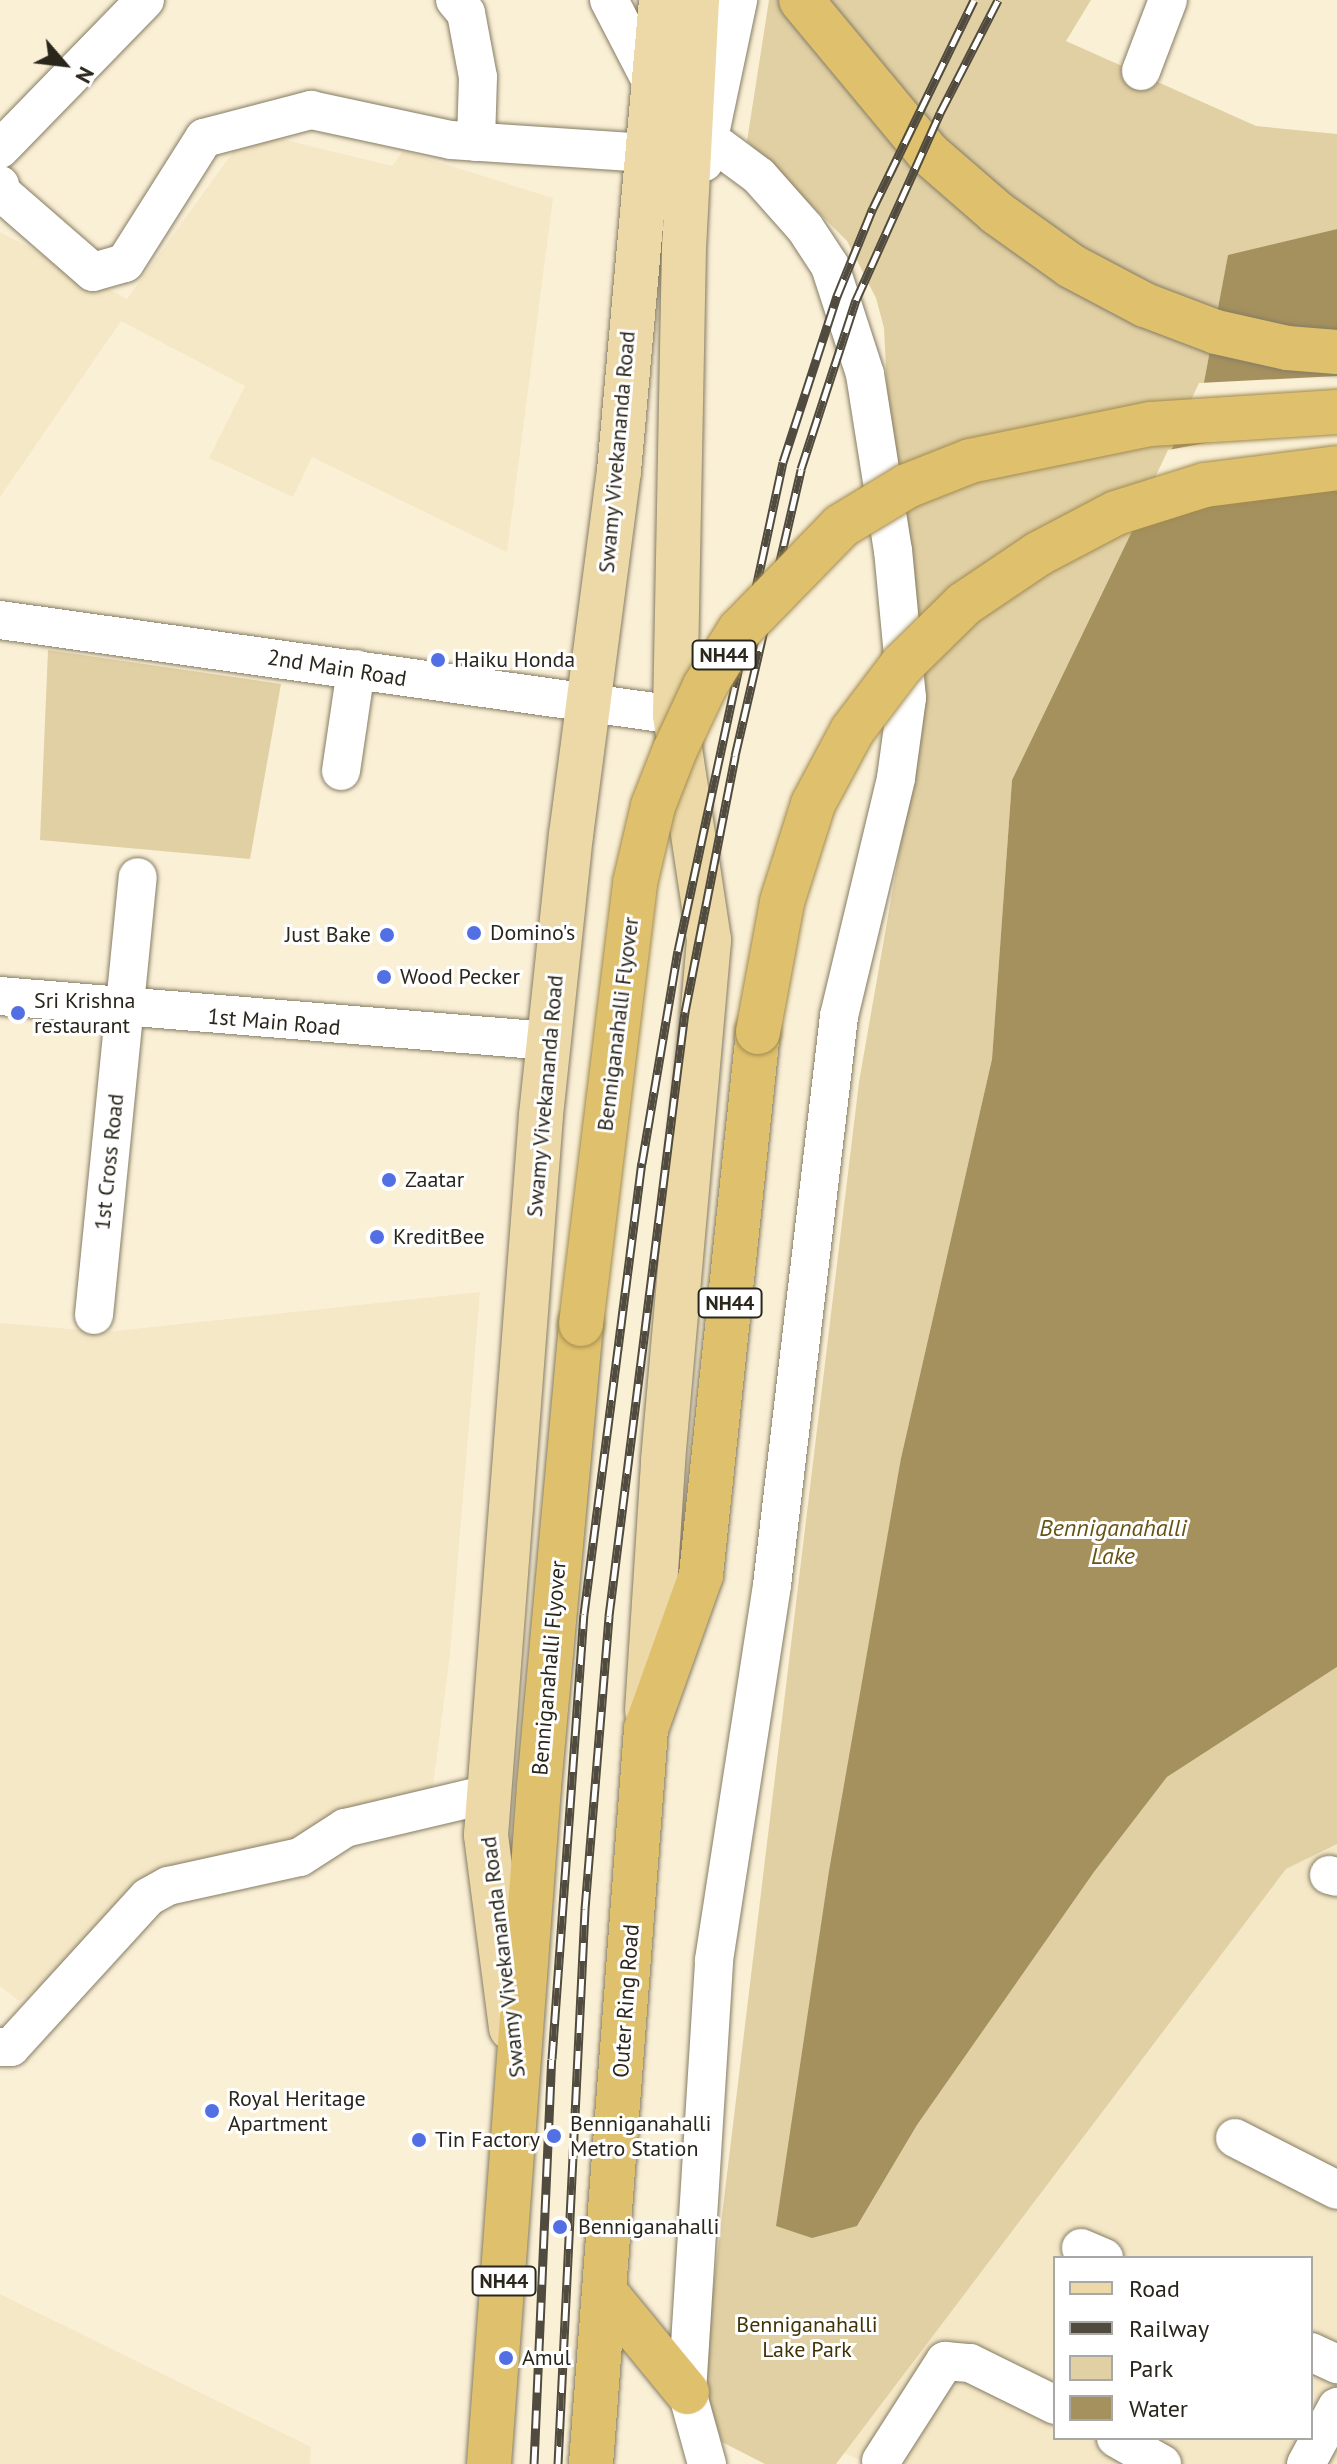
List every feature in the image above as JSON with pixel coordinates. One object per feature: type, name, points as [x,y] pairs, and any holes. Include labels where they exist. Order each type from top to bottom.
[{"type":"highway","points":[[801,0],[960,184],[1071,266],[1145,305],[1216,332],[1287,348],[1337,352]]},
{"type":"highway","name":"Benniganahalli Flyover","points":[[519,2098],[539,1786],[581,1324],[635,883],[653,806],[705,686],[739,631],[790,576],[841,526],[907,486],[970,461],[1151,424],[1337,412]]},
{"type":"highway","name":"NH44","points":[[646,1729],[701,1575],[758,1032],[782,902],[813,804],[860,720],[902,665],[964,604],[1038,554],[1116,513],[1205,485],[1337,468]]},
{"type":"highway","name":"Outer Ring Road","points":[[591,2464],[646,1729]]},
{"type":"highway","name":"NH44","points":[[489,2464],[519,2098]]},
{"type":"highway","points":[[604,2291],[687,2392]]},
{"type":"main road","name":"Swamy Vivekananda Road","points":[[519,2098],[486,1835],[549,1041],[619,471],[661,0]]},
{"type":"main road","points":[[646,1729],[663,1461],[709,940],[675,715],[684,248],[697,0]]},
{"type":"street","points":[[0,149],[145,0]]},
{"type":"street","points":[[455,0],[466,13],[478,77],[476,142]]},
{"type":"street","points":[[609,0],[653,85]]},
{"type":"street","points":[[684,248],[738,0]]},
{"type":"street","points":[[1141,71],[1168,0]]},
{"type":"street","points":[[0,185],[1,192],[93,272],[125,263],[204,138],[311,110],[476,142],[647,153]]},
{"type":"street","points":[[709,139],[759,176],[830,266],[865,374],[893,551],[907,698],[896,778],[839,1016],[772,1585],[714,1960],[687,2392],[705,2456],[737,2464]]},
{"type":"street","name":"2nd Main Road","points":[[0,620],[356,669],[591,706],[675,715]]},
{"type":"street","points":[[341,771],[356,669]]},
{"type":"street","name":"1st Cross Road","points":[[94,1315],[138,877]]},
{"type":"street","name":"1st Main Road","points":[[0,996],[125,1009],[549,1041]]},
{"type":"street","points":[[0,2047],[11,2047],[148,1897],[168,1886],[300,1857],[345,1828],[489,1794]]},
{"type":"street","points":[[1235,2138],[1337,2190]]},
{"type":"street","points":[[1313,2353],[1337,2364]]},
{"type":"street","points":[[873,2463],[945,2361],[970,2363],[1053,2404]]},
{"type":"street","points":[[1306,2464],[1337,2407]]},
{"type":"street","points":[[1119,2440],[1158,2463]]},
{"type":"shaded area","points":[[248,131],[392,166],[403,151],[553,198],[507,552],[312,457],[293,497],[209,458],[245,386],[121,321],[0,497],[0,232],[127,299]]},
{"type":"shaded area","points":[[480,1292],[450,1654],[432,1794],[265,1856],[161,1873],[63,1971],[19,2001],[0,1986],[0,1323],[106,1332]]},
{"type":"shaded area","points":[[1337,1844],[1337,2464],[868,2464],[844,2453],[1286,1869]]},
{"type":"shaded area","points":[[0,2294],[311,2447],[310,2464],[0,2464]]},
{"type":"green space","name":"Benniganahalli Lake Park","points":[[769,0],[1091,0],[1066,41],[1256,126],[1337,134],[1337,229],[1228,256],[1204,382],[1012,780],[992,1059],[901,1458],[857,2226],[917,2125],[1094,1872],[1167,1777],[1337,1667],[1337,1844],[1286,1869],[836,2464],[765,2464],[722,2442],[702,2381],[859,1082],[926,699],[887,390],[884,328],[876,298],[847,241],[747,141]]},
{"type":"green space","points":[[48,650],[281,684],[250,859],[40,840]]},
{"type":"water","name":"Benniganahalli Lake","points":[[1337,229],[1337,1667],[1167,1777],[1094,1872],[917,2125],[857,2226],[812,2238],[776,2226],[829,1871],[901,1458],[992,1059],[1012,780],[1204,382],[1228,255]]},
{"type":"pier","points":[[1337,376],[1337,490],[1286,491],[1136,518],[1168,450],[1221,440],[1173,439],[1199,383]]},
{"type":"railway","points":[[534,2464],[552,2059],[584,1614],[642,1163],[678,951],[783,462],[837,296],[873,208],[974,0]]},
{"type":"railway","points":[[558,2464],[585,1909],[609,1616],[685,1012],[735,756],[801,469],[856,300],[940,113],[998,0]]},
{"type":"place","name":"Haiku Honda","points":[[438,660]]},
{"type":"place","name":"Domino's","points":[[474,933]]},
{"type":"place","name":"Just Bake","points":[[387,935]]},
{"type":"place","name":"Wood Pecker","points":[[384,977]]},
{"type":"place","name":"Sri Krishna restaurant","points":[[18,1013]]},
{"type":"place","name":"Zaatar","points":[[389,1180]]},
{"type":"place","name":"KreditBee","points":[[377,1237]]},
{"type":"place","name":"Royal Heritage Apartment","points":[[212,2111]]},
{"type":"place","name":"Benniganahalli Metro Station","points":[[554,2136]]},
{"type":"place","name":"Tin Factory","points":[[419,2140]]},
{"type":"place","name":"Benniganahalli","points":[[560,2227]]},
{"type":"place","name":"Amul","points":[[506,2358]]}]
